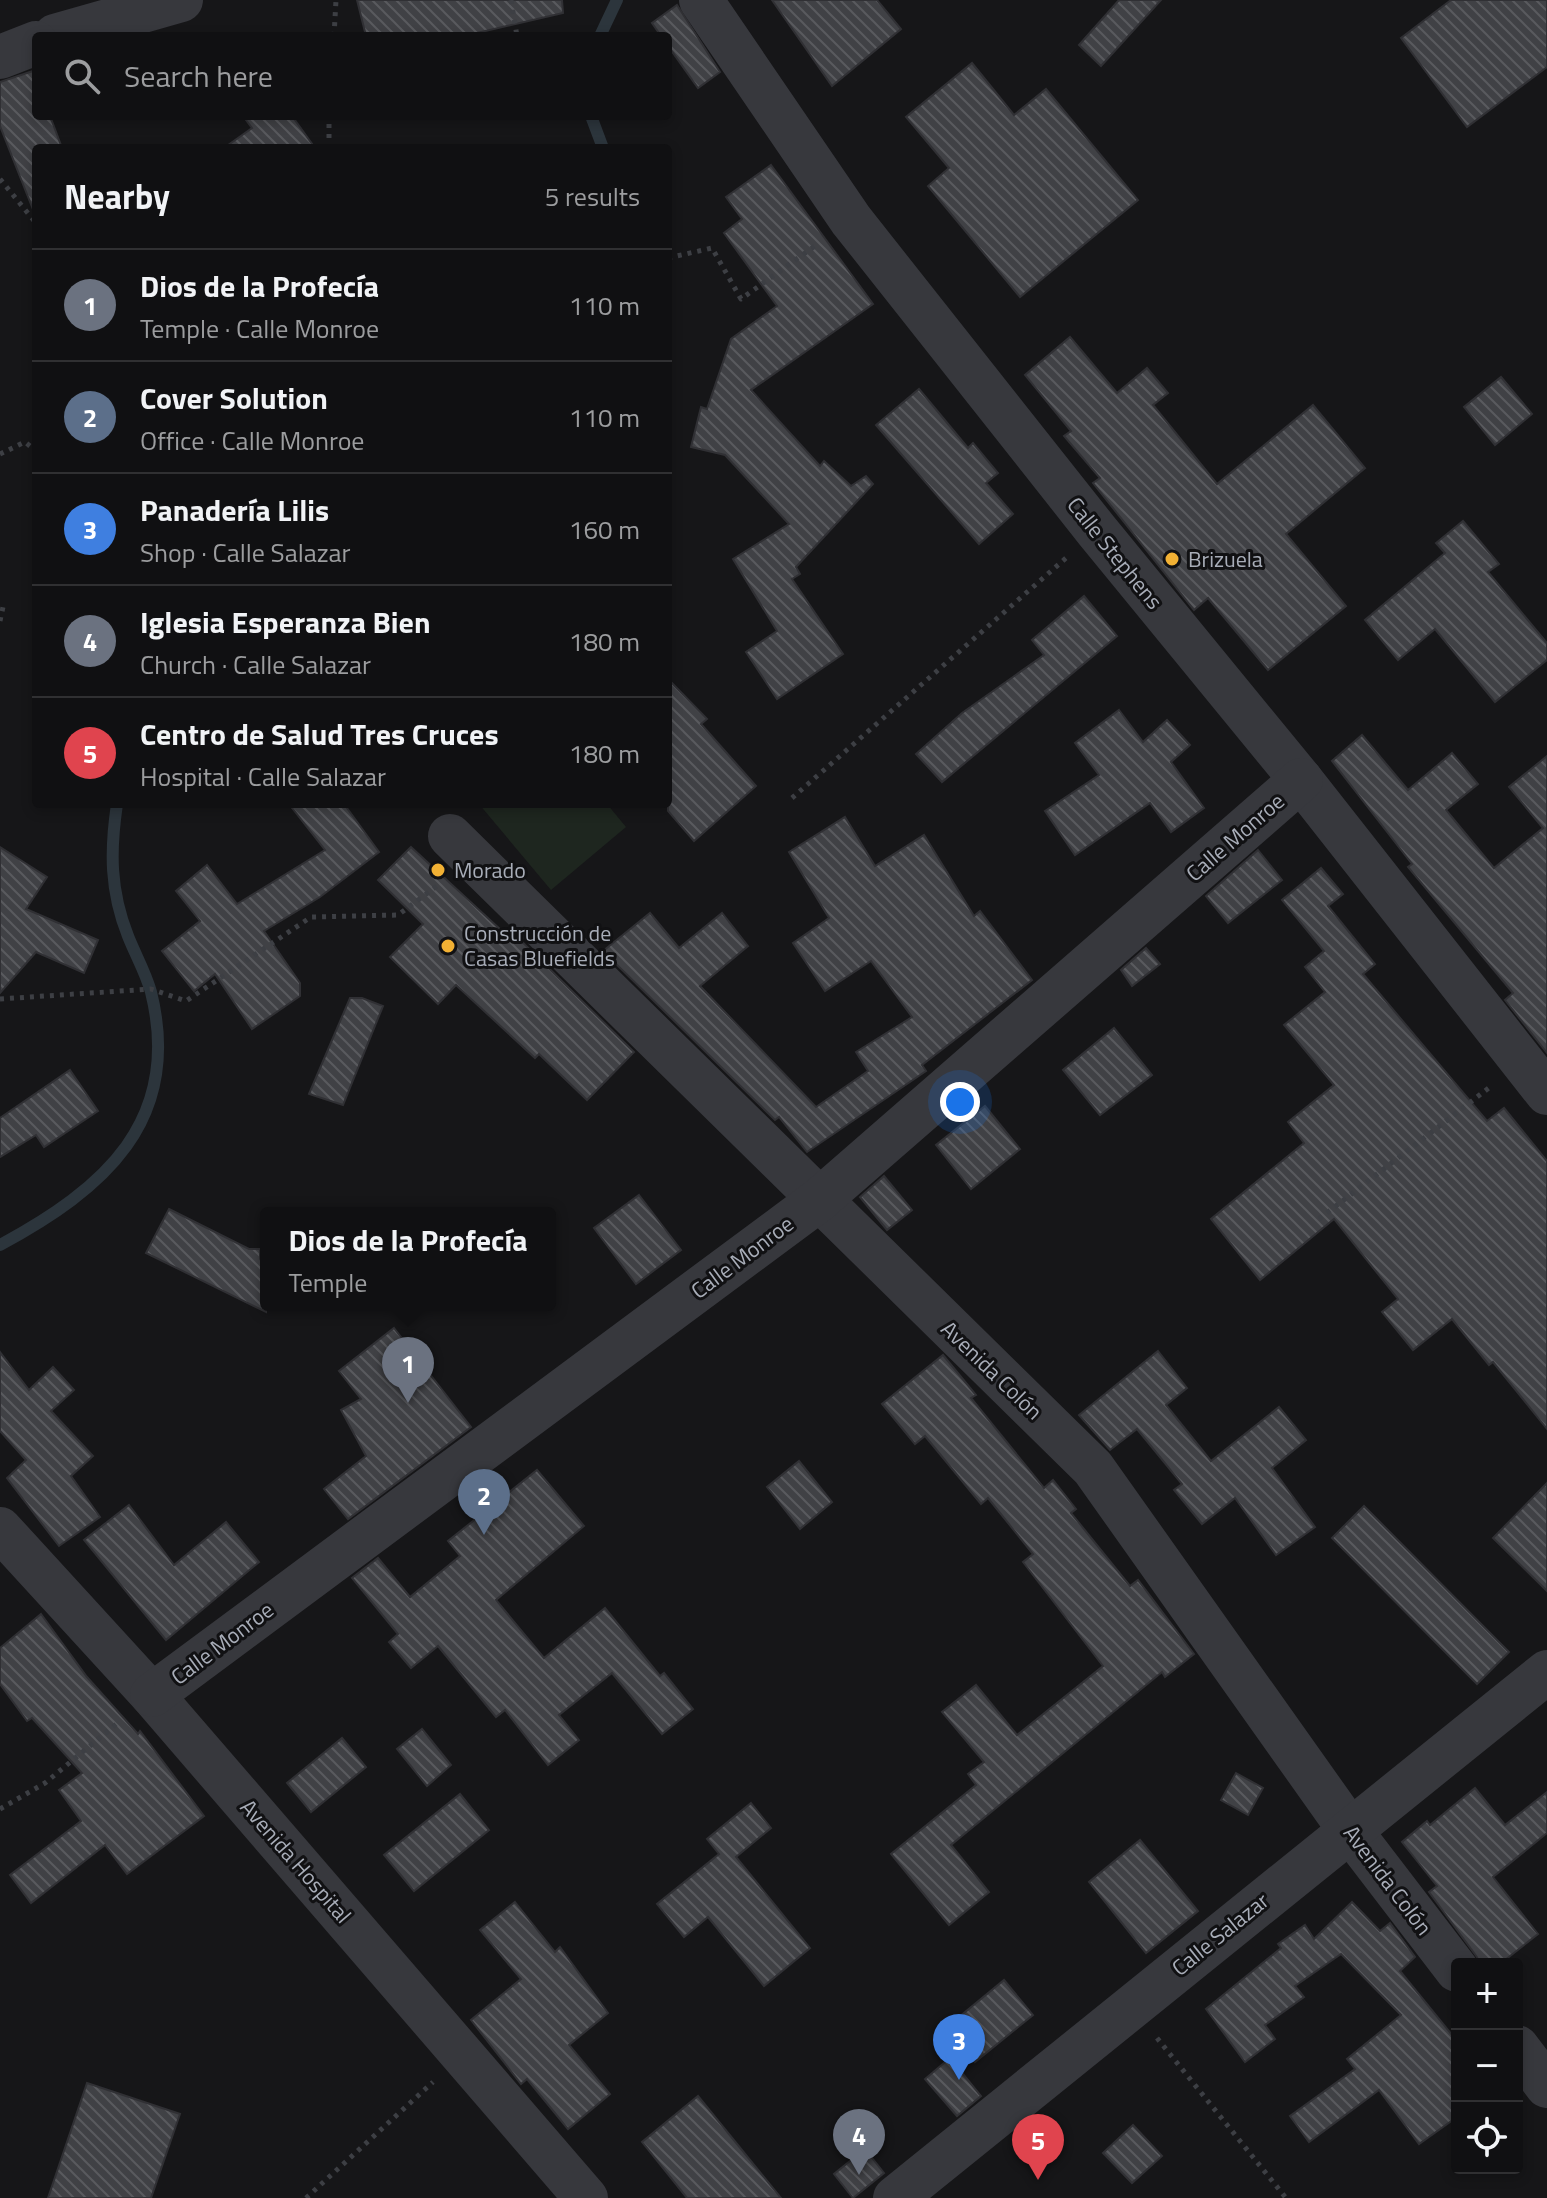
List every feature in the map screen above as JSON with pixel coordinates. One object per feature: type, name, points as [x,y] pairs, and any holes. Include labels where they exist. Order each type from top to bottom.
[{"type":"street","points":[[69,32],[181,0]]},
{"type":"street","name":"Calle Stephens","points":[[701,0],[851,220],[1097,531],[1301,780],[1535,1078]]},
{"type":"street","points":[[0,57],[32,45]]},
{"type":"street","name":"Calle Monroe","points":[[152,1695],[819,1200],[1301,780]]},
{"type":"street","name":"Avenida Colón","points":[[462,848],[1093,1468],[1349,1829],[1451,1962]]},
{"type":"street","name":"Avenida Hospital","points":[[0,1529],[152,1695],[586,2198]]},
{"type":"street","name":"Calle Salazar","points":[[895,2198],[1547,1672]]},
{"type":"street","points":[[1523,2055],[1547,2086]]},
{"type":"path","points":[[334,32],[336,0]]},
{"type":"path","points":[[511,0],[516,32]]},
{"type":"path","points":[[329,120],[329,144]]},
{"type":"path","points":[[0,179],[32,218]]},
{"type":"path","points":[[672,257],[712,248],[741,299],[851,220]]},
{"type":"path","points":[[0,454],[25,442],[32,448]]},
{"type":"path","points":[[792,798],[1097,531]]},
{"type":"path","points":[[0,621],[3,607]]},
{"type":"path","points":[[0,999],[151,989],[186,1001],[311,917],[398,915],[462,848]]},
{"type":"path","points":[[1319,1219],[1535,1078]]},
{"type":"path","points":[[0,1809],[45,1783],[152,1695]]},
{"type":"path","points":[[1130,2007],[1286,2198]]},
{"type":"path","points":[[306,2198],[463,2054]]},
{"type":"shaded area","points":[[482,808],[610,808],[626,827],[551,890]]},
{"type":"building","points":[[357,0],[562,0],[563,13],[481,32],[365,32]]},
{"type":"building","points":[[772,0],[877,0],[901,29],[832,86]]},
{"type":"building","points":[[1119,0],[1161,0],[1101,66],[1079,45]]},
{"type":"building","points":[[1451,0],[1547,0],[1547,67],[1467,127],[1401,38]]},
{"type":"building","points":[[677,5],[720,72],[698,88],[672,52],[672,32],[658,32],[652,23]]},
{"type":"building","points":[[972,63],[1014,115],[1046,89],[1138,200],[1020,297],[928,186],[949,168],[906,117]]},
{"type":"building","points":[[32,71],[32,120],[52,120],[60,144],[32,144],[32,207],[0,126],[0,82]]},
{"type":"building","points":[[246,120],[295,120],[312,144],[230,144],[252,128]]},
{"type":"building","points":[[771,165],[873,304],[751,390],[820,466],[824,461],[851,486],[866,476],[873,484],[796,567],[800,574],[792,579],[843,654],[777,699],[746,652],[777,631],[733,559],[789,524],[725,455],[691,447],[701,407],[707,409],[731,339],[777,306],[724,233],[742,219],[726,197]]},
{"type":"building","points":[[1070,337],[1117,393],[1147,368],[1168,393],[1153,405],[1217,484],[1313,405],[1365,468],[1286,534],[1346,606],[1268,670],[1208,598],[1194,610],[1093,483],[1100,478],[1064,436],[1071,431],[1025,375]]},
{"type":"building","points":[[1501,377],[1532,414],[1495,445],[1464,407]]},
{"type":"building","points":[[919,389],[968,448],[973,443],[998,473],[986,483],[1013,514],[979,544],[876,425]]},
{"type":"building","points":[[1463,521],[1499,564],[1488,572],[1547,643],[1547,660],[1495,702],[1435,629],[1398,660],[1365,620],[1445,553],[1436,543]]},
{"type":"building","points":[[1084,596],[1117,636],[942,782],[916,754],[962,713],[1044,655],[1032,640]]},
{"type":"building","points":[[672,683],[707,719],[701,724],[756,786],[694,841],[668,811],[672,808]]},
{"type":"building","points":[[1119,710],[1143,742],[1167,720],[1190,745],[1171,762],[1204,808],[1171,832],[1150,803],[1075,855],[1045,811],[1099,775],[1075,743]]},
{"type":"building","points":[[1362,735],[1408,790],[1452,753],[1478,784],[1446,810],[1494,868],[1543,828],[1509,787],[1547,756],[1547,1053],[1505,1000],[1513,993],[1408,867],[1412,864],[1332,761]]},
{"type":"building","points":[[292,808],[347,808],[379,852],[320,897],[264,931],[300,983],[300,996],[252,1029],[215,974],[194,991],[162,951],[200,921],[176,891],[207,865],[237,904],[325,850]]},
{"type":"building","points":[[845,817],[875,866],[924,835],[974,916],[980,911],[1032,980],[922,1065],[926,1071],[807,1152],[779,1117],[775,1120],[603,951],[650,913],[679,948],[722,913],[748,946],[700,986],[816,1107],[868,1071],[856,1052],[912,1017],[871,961],[825,991],[793,943],[829,918],[789,852]]},
{"type":"building","points":[[0,847],[47,877],[26,909],[98,940],[84,973],[36,952],[0,993]]},
{"type":"building","points":[[411,847],[514,942],[518,938],[634,1052],[587,1100],[539,1054],[535,1058],[456,985],[438,1004],[390,957],[423,924],[378,880]]},
{"type":"building","points":[[1258,850],[1282,880],[1228,923],[1206,896]]},
{"type":"building","points":[[1321,868],[1343,894],[1328,906],[1375,964],[1363,974],[1487,1121],[1504,1108],[1547,1161],[1547,1429],[1493,1362],[1489,1365],[1452,1319],[1413,1350],[1382,1312],[1398,1299],[1334,1219],[1260,1280],[1211,1219],[1304,1143],[1288,1122],[1334,1085],[1284,1025],[1325,992],[1305,967],[1324,951],[1282,900]]},
{"type":"building","points":[[1146,948],[1160,964],[1132,986],[1121,970]]},
{"type":"building","points":[[350,998],[362,998],[383,1006],[343,1105],[309,1094]]},
{"type":"building","points":[[1114,1028],[1152,1075],[1100,1115],[1063,1070]]},
{"type":"building","points":[[70,1070],[98,1111],[44,1147],[36,1135],[0,1157],[0,1118]]},
{"type":"building","points":[[985,1106],[1020,1149],[971,1189],[936,1145]]},
{"type":"building","points":[[884,1176],[912,1210],[887,1230],[860,1197]]},
{"type":"building","points":[[639,1195],[681,1250],[636,1284],[594,1228]]},
{"type":"building","points":[[169,1209],[249,1249],[260,1249],[260,1309],[146,1253]]},
{"type":"building","points":[[394,1328],[471,1427],[348,1519],[324,1489],[366,1456],[341,1410],[361,1399],[339,1371]]},
{"type":"building","points":[[1158,1351],[1187,1388],[1166,1405],[1211,1461],[1279,1407],[1306,1440],[1272,1468],[1315,1527],[1276,1555],[1235,1498],[1202,1524],[1174,1490],[1182,1484],[1137,1429],[1110,1450],[1079,1415]]},
{"type":"building","points":[[0,1352],[29,1390],[53,1367],[74,1390],[51,1411],[93,1456],[71,1476],[100,1517],[59,1546],[7,1478],[26,1460],[0,1431]]},
{"type":"building","points":[[943,1355],[976,1395],[971,1398],[1044,1488],[1053,1480],[1076,1509],[1071,1513],[1130,1586],[1138,1580],[1194,1654],[1165,1677],[1162,1672],[951,1845],[989,1892],[949,1925],[891,1854],[976,1785],[968,1774],[984,1762],[942,1712],[976,1685],[1017,1735],[1103,1666],[1023,1562],[1033,1554],[988,1498],[981,1504],[925,1436],[915,1444],[882,1404]]},
{"type":"building","points":[[799,1461],[832,1502],[800,1529],[767,1487]]},
{"type":"building","points":[[537,1470],[584,1526],[496,1600],[544,1658],[605,1608],[660,1676],[664,1673],[693,1709],[662,1734],[612,1673],[559,1715],[579,1740],[548,1765],[505,1710],[496,1717],[438,1646],[411,1668],[389,1642],[398,1634],[352,1578],[378,1558],[410,1597],[460,1556],[448,1541]]},
{"type":"building","points":[[1547,1483],[1547,1591],[1493,1538]]},
{"type":"building","points":[[129,1505],[174,1565],[226,1522],[259,1562],[166,1640],[84,1540]]},
{"type":"building","points":[[1364,1506],[1509,1652],[1477,1684],[1332,1538]]},
{"type":"building","points":[[41,1614],[87,1677],[138,1734],[140,1731],[204,1816],[127,1874],[105,1845],[31,1903],[10,1875],[81,1821],[59,1790],[82,1773],[32,1718],[27,1721],[0,1684],[0,1648]]},
{"type":"building","points":[[422,1729],[451,1765],[427,1786],[397,1749]]},
{"type":"building","points":[[342,1738],[366,1767],[311,1812],[287,1783]]},
{"type":"building","points":[[1236,1773],[1263,1788],[1248,1815],[1221,1800]]},
{"type":"building","points":[[1475,1788],[1505,1825],[1547,1792],[1547,1833],[1493,1877],[1538,1934],[1508,1958],[1478,1958],[1429,1892],[1437,1886],[1402,1842],[1427,1821],[1430,1825]]},
{"type":"building","points":[[460,1794],[489,1830],[414,1891],[384,1855]]},
{"type":"building","points":[[751,1803],[771,1828],[736,1857],[810,1948],[764,1986],[708,1917],[684,1937],[657,1904],[719,1854],[707,1839]]},
{"type":"building","points":[[1140,1840],[1198,1911],[1146,1953],[1089,1882]]},
{"type":"building","points":[[515,1902],[555,1952],[560,1947],[608,2013],[569,2045],[610,2094],[568,2129],[527,2079],[521,2084],[471,2020],[521,1979],[480,1930]]},
{"type":"building","points":[[1352,1902],[1380,1931],[1390,1923],[1415,1957],[1400,1971],[1451,2034],[1451,2121],[1419,2144],[1379,2090],[1309,2142],[1290,2116],[1355,2069],[1347,2059],[1401,2015],[1341,1954],[1295,1986],[1304,1997],[1265,2025],[1275,2039],[1245,2062],[1206,2009],[1281,1948],[1278,1944],[1305,1925],[1314,1939]]},
{"type":"building","points":[[1004,1980],[1033,2015],[975,2062],[947,2027]]},
{"type":"building","points":[[950,2058],[981,2096],[957,2116],[925,2079]]},
{"type":"building","points":[[87,2083],[180,2114],[151,2198],[48,2198]]},
{"type":"building","points":[[698,2096],[781,2198],[687,2198],[642,2142]]},
{"type":"building","points":[[1133,2125],[1162,2156],[1132,2183],[1103,2153]]},
{"type":"building","points":[[865,2149],[884,2173],[853,2198],[834,2174]]},
{"type":"waterway","points":[[602,32],[617,0]]},
{"type":"waterway","points":[[592,120],[602,144]]},
{"type":"waterway","points":[[0,1245],[72,1200],[102,1174],[126,1146],[145,1114],[156,1078],[158,1038],[151,992],[122,919],[115,887],[113,838],[117,808]]},
{"type":"place","name":"Brizuela","points":[[1172,559]]},
{"type":"place","name":"Morado","points":[[438,870]]},
{"type":"place","name":"Construcción de Casas Bluefields","points":[[448,946]]},
{"type":"place","name":"Dios de la Profecía","points":[[408,1403]]},
{"type":"place","name":"Cover Solution","points":[[484,1535]]},
{"type":"place","name":"Panadería Lilis","points":[[959,2080]]},
{"type":"place","name":"Iglesia Esperanza Bien","points":[[859,2175]]},
{"type":"place","name":"Centro de Salud Tres Cruces","points":[[1038,2180]]}]
